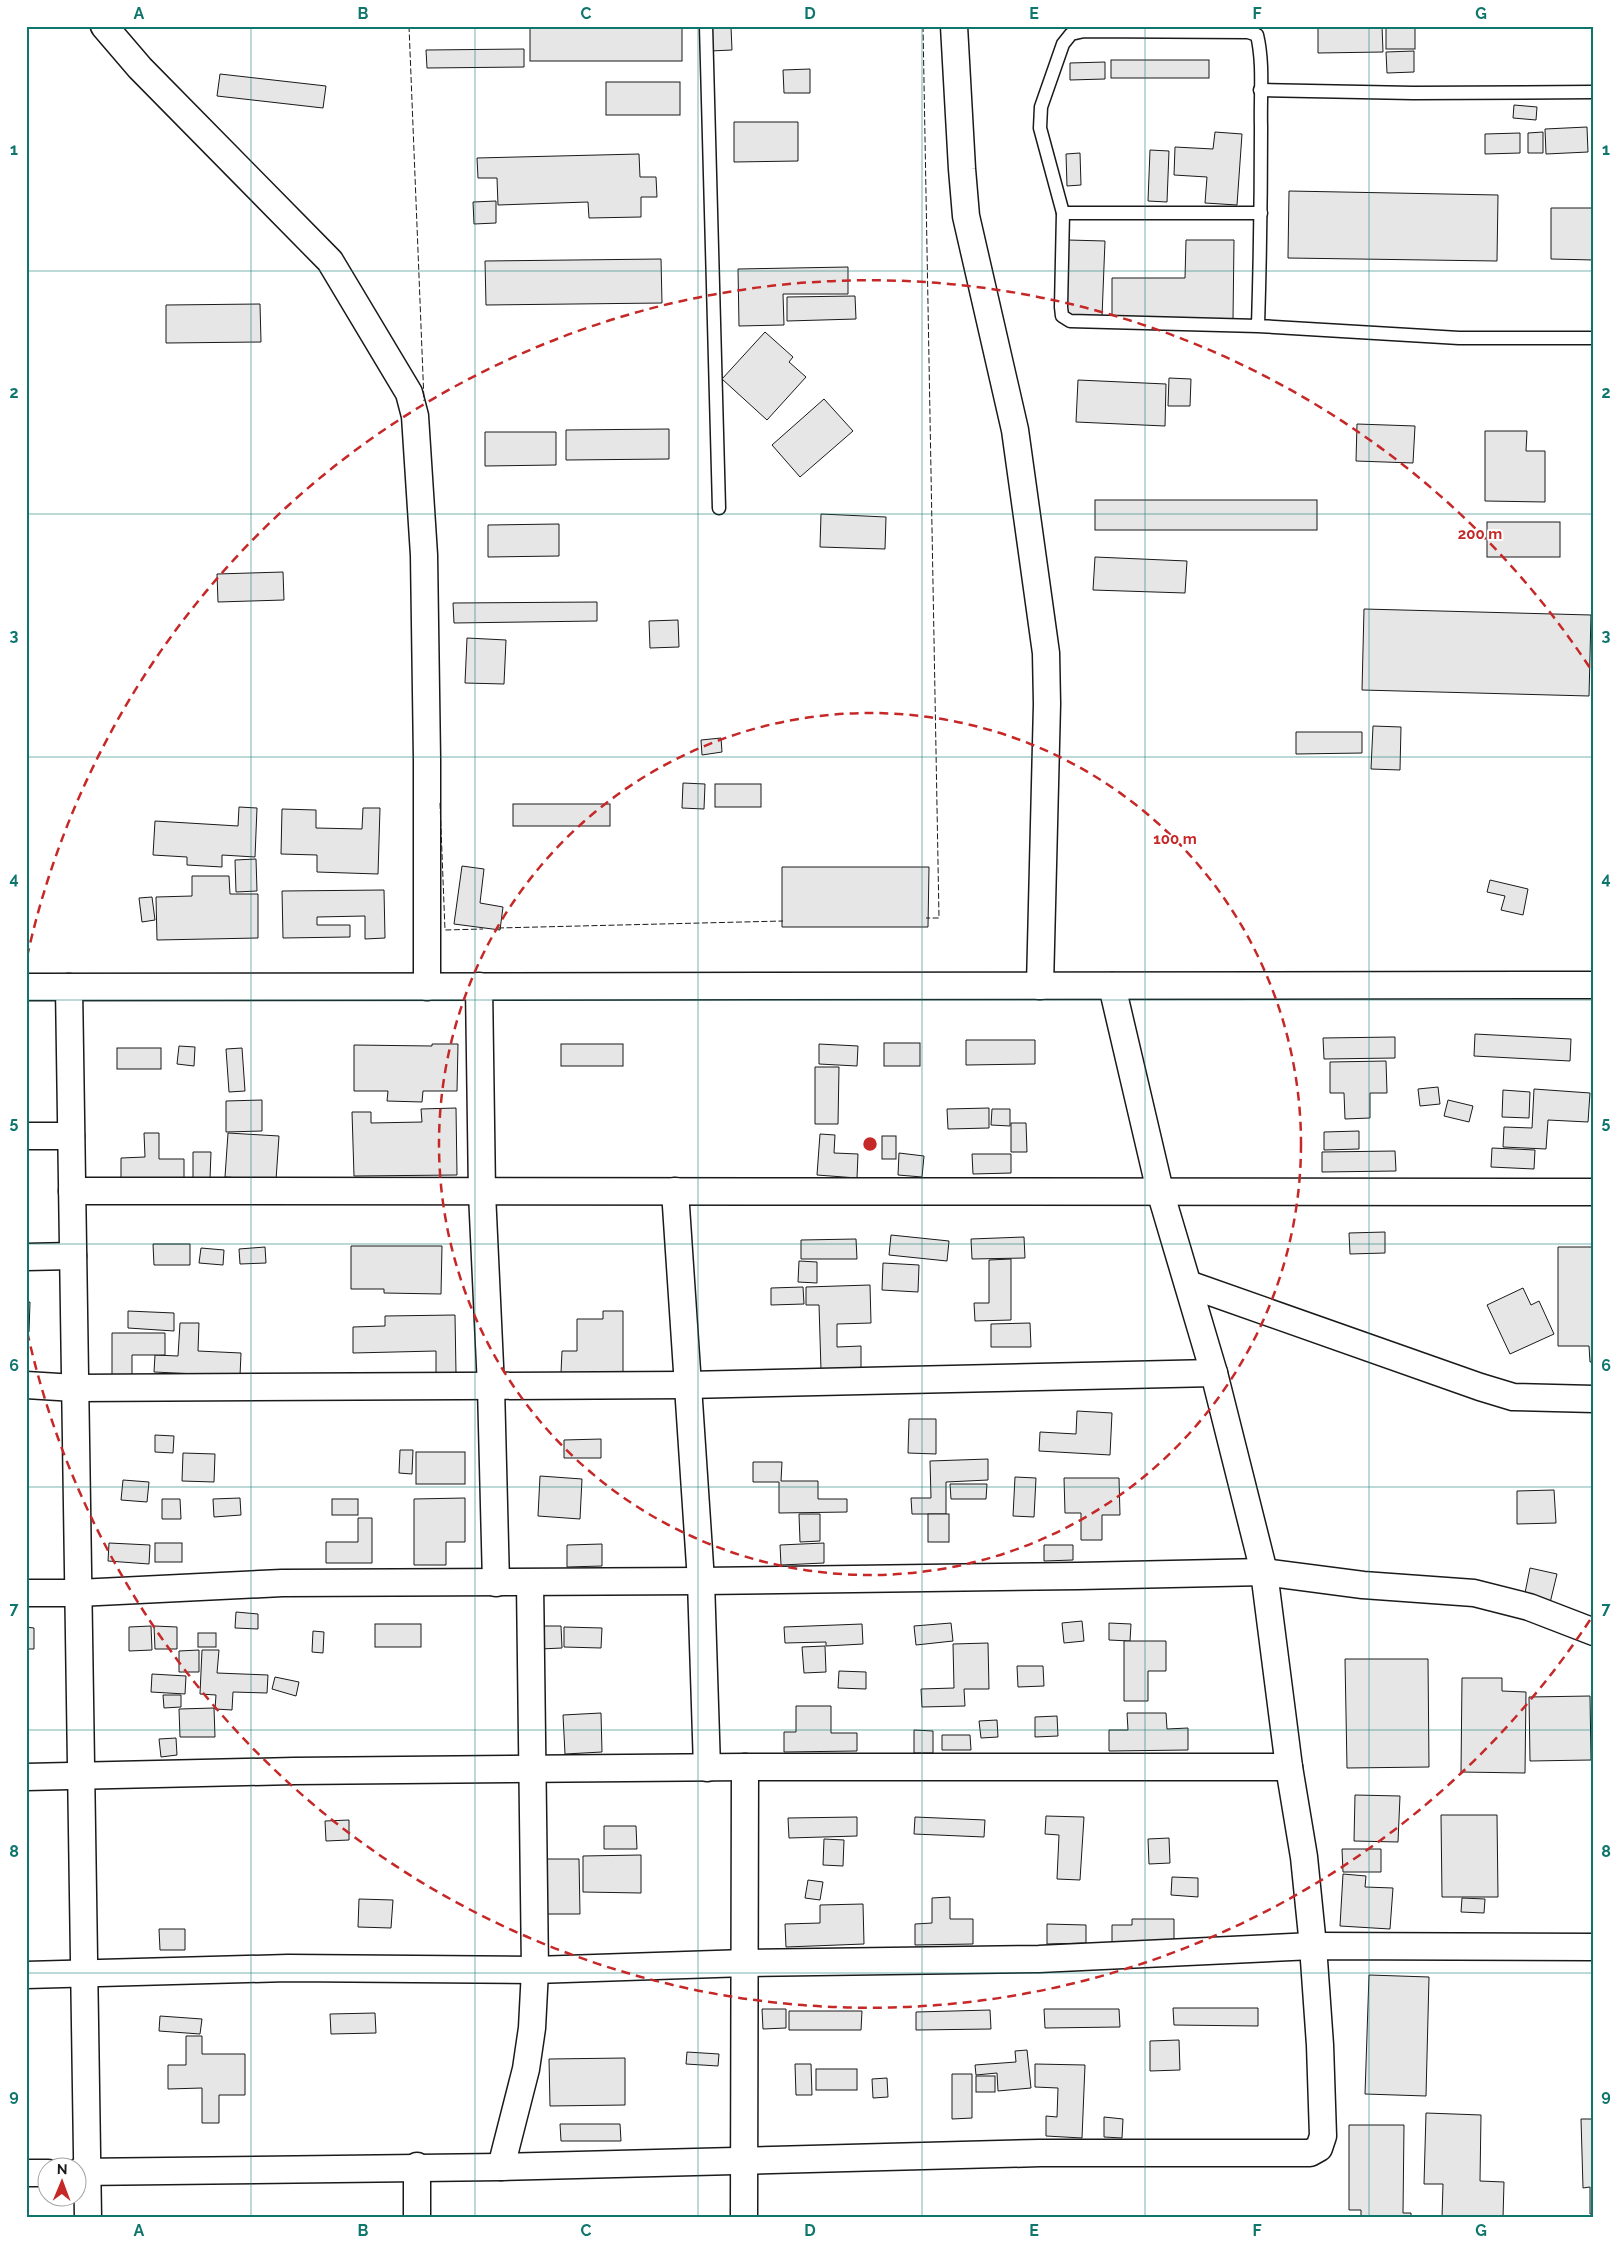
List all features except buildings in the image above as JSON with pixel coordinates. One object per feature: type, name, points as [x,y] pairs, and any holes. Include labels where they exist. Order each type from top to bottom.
[{"type":"street","points":[[104,26],[140,68],[330,261],[409,393],[415,416],[424,555],[427,760],[427,986]]},
{"type":"street","points":[[954,26],[966,216],[1015,430],[1046,653],[1047,704],[1040,986]]},
{"type":"street","points":[[26,987],[1594,985]]},
{"type":"street","points":[[479,986],[482,1193],[491,1387],[496,1583]]},
{"type":"street","points":[[88,2172],[502,2166],[1040,2154],[1310,2153],[1319,2148],[1323,2136],[1313,1946],[1304,1857],[1289,1767],[1264,1572],[1214,1373],[1160,1191],[1112,986]]},
{"type":"street","points":[[69,987],[84,1974],[83,2156]]},
{"type":"street","points":[[26,1136],[71,1136]]},
{"type":"street","points":[[72,1191],[482,1193],[675,1191],[1594,1192]]},
{"type":"street","points":[[675,1191],[701,1581],[707,1768]]},
{"type":"street","points":[[26,1256],[73,1256]]},
{"type":"street","points":[[1188,1284],[1513,1397],[1594,1399]]},
{"type":"street","points":[[26,1384],[75,1388],[491,1387],[687,1385],[1214,1373]]},
{"type":"street","points":[[26,1592],[78,1593],[282,1583],[530,1583],[1264,1572],[1363,1585],[1474,1593],[1529,1607],[1594,1632]]},
{"type":"street","points":[[502,2166],[526,2069],[532,2028],[535,1970],[530,1583]]},
{"type":"street","points":[[26,1777],[745,1767],[1289,1767]]},
{"type":"street","points":[[744,2218],[745,1767]]},
{"type":"street","points":[[26,1975],[288,1968],[535,1970],[746,1963],[1039,1959],[1313,1946],[1594,1947]]},
{"type":"street","points":[[417,2166],[417,2218]]},
{"type":"lane","points":[[706,26],[719,508]]},
{"type":"lane","points":[[1258,326],[1261,213],[1260,90],[1257,35],[1248,32],[1084,31],[1071,34],[1063,44],[1041,107],[1040,128],[1063,213],[1061,307],[1062,316],[1070,321],[1258,326],[1459,338],[1594,338]]},
{"type":"lane","points":[[1260,90],[1413,93],[1594,92]]},
{"type":"lane","points":[[1063,213],[1261,213]]},
{"type":"fence","points":[[409,26],[424,401]]},
{"type":"fence","points":[[923,26],[939,918],[926,918]]},
{"type":"fence","points":[[440,803],[445,930],[483,929]]},
{"type":"fence","points":[[498,928],[783,921]]}]
